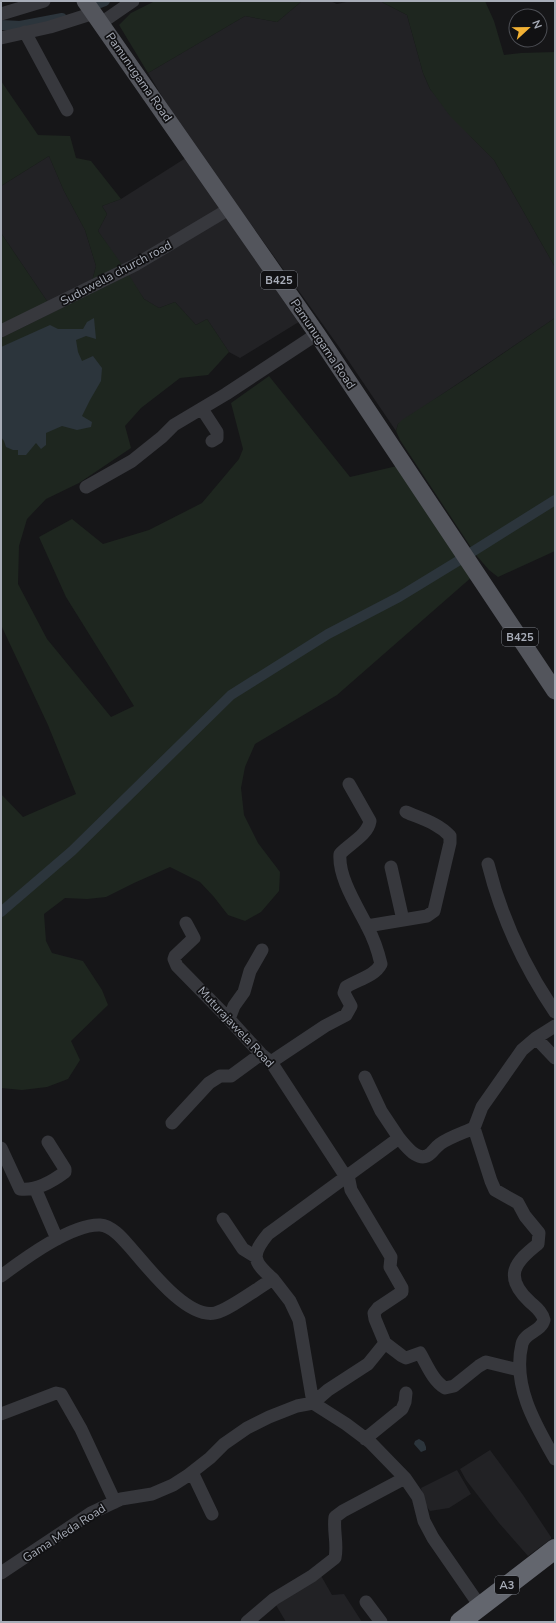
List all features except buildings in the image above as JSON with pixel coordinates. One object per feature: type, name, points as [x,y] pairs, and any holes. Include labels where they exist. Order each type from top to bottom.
[{"type":"highway","name":"A3","points":[[478,1614],[555,1549]]},
{"type":"highway","name":"A3","points":[[460,1622],[478,1614],[555,1560]]},
{"type":"main road","name":"Pamunugama Road","points":[[93,12],[317,334],[469,563],[552,680]]},
{"type":"street","points":[[1,14],[44,1]]},
{"type":"street","points":[[1,38],[50,26],[133,1]]},
{"type":"street","points":[[25,32],[67,110]]},
{"type":"street","name":"Suduwella church road","points":[[1,331],[136,265],[230,209]]},
{"type":"street","points":[[86,487],[132,460],[162,437],[174,425],[202,409],[317,334]]},
{"type":"street","points":[[202,409],[217,432],[217,438],[212,441]]},
{"type":"street","points":[[172,1123],[209,1083],[220,1076],[231,1076],[346,1015],[351,1006],[344,993],[346,986],[370,975],[379,967],[380,964],[378,954],[367,926],[344,878],[340,862],[340,854],[369,826],[370,820],[348,784]]},
{"type":"street","points":[[367,926],[427,916],[434,911],[450,836],[444,830],[431,822],[406,812]]},
{"type":"street","points":[[488,864],[506,918],[526,963],[545,998],[555,1012]]},
{"type":"street","points":[[392,867],[403,920]]},
{"type":"street","name":"Muturajawela Road","points":[[186,924],[194,938],[175,956],[174,959],[177,966],[266,1058],[347,1176],[351,1190],[391,1257],[390,1267],[402,1288],[402,1292],[378,1308],[374,1313],[385,1343]]},
{"type":"street","points":[[229,1019],[234,1006],[244,992],[250,971],[262,950]]},
{"type":"street","points":[[555,1026],[536,1038],[522,1050],[482,1106],[474,1128],[490,1181],[496,1190],[518,1203],[525,1216],[539,1233],[538,1244],[516,1264],[514,1272],[518,1287],[528,1300],[540,1311],[544,1320],[540,1327],[529,1334],[522,1342],[519,1370],[525,1399],[555,1459]]},
{"type":"street","points":[[536,1038],[555,1058]]},
{"type":"street","points":[[365,1077],[381,1111],[399,1138],[414,1154],[421,1157],[431,1154],[436,1147],[445,1141],[474,1128]]},
{"type":"street","points":[[399,1138],[268,1234],[258,1246],[256,1257],[264,1272],[272,1279],[290,1301],[299,1320],[313,1404],[346,1424],[365,1439],[405,1478],[418,1497],[424,1520],[433,1538],[478,1614]]},
{"type":"street","points":[[1,1148],[20,1189],[34,1188],[56,1178],[65,1172],[65,1169],[48,1142]]},
{"type":"street","points":[[34,1188],[57,1239]]},
{"type":"street","points":[[223,1219],[243,1249],[256,1257]]},
{"type":"street","points":[[1,1276],[57,1239],[90,1226],[102,1225],[120,1236],[156,1276],[186,1305],[196,1311],[208,1314],[216,1313],[225,1309],[272,1279]]},
{"type":"street","points":[[313,1404],[328,1390],[368,1364],[385,1343],[406,1358],[420,1353],[434,1377],[440,1385],[445,1388],[454,1386],[486,1362],[519,1370]]},
{"type":"street","points":[[1,1414],[56,1393],[61,1394],[78,1424],[115,1502]]},
{"type":"street","points":[[365,1439],[402,1409],[405,1402],[406,1393]]},
{"type":"street","name":"Gama Meda Road","points":[[1,1573],[91,1513],[115,1502],[152,1494],[173,1485],[210,1458],[224,1444],[247,1428],[269,1417],[298,1406],[313,1404]]},
{"type":"street","points":[[192,1472],[212,1514]]},
{"type":"street","points":[[255,1620],[274,1599],[312,1576],[335,1558],[337,1549],[334,1526],[335,1518],[343,1511],[405,1478]]},
{"type":"street","points":[[366,1602],[381,1622]]},
{"type":"shaded area","points":[[155,1],[302,1],[277,22],[245,16],[148,73],[119,25],[131,13]]},
{"type":"shaded area","points":[[302,1],[330,1],[337,4],[351,1],[380,1],[407,15],[423,73],[430,89],[472,138],[494,160],[555,267],[555,318],[398,424],[396,431],[339,347],[177,121],[148,73],[245,16],[277,22]]},
{"type":"shaded area","points":[[380,1],[485,1],[494,21],[504,55],[555,52],[555,267],[494,160],[450,116],[430,89],[423,73],[407,15]]},
{"type":"shaded area","points":[[1,81],[38,135],[70,136],[76,158],[91,161],[121,199],[102,206],[107,214],[98,231],[123,266],[92,281],[96,266],[85,230],[64,191],[49,156],[1,186]]},
{"type":"shaded area","points":[[192,154],[302,320],[240,358],[229,352],[207,319],[196,325],[175,302],[159,308],[144,299],[98,231],[107,214],[102,206],[121,199]]},
{"type":"shaded area","points":[[49,156],[64,191],[85,230],[96,266],[92,281],[49,304],[1,233],[1,186]]},
{"type":"shaded area","points":[[1,233],[49,304],[1,326]]},
{"type":"shaded area","points":[[129,275],[144,299],[159,308],[175,302],[196,325],[207,319],[229,352],[208,375],[180,378],[141,408],[125,426],[131,448],[79,483],[46,499],[27,519],[19,546],[18,584],[47,639],[111,717],[134,706],[66,597],[39,537],[72,519],[103,544],[149,530],[202,503],[239,459],[243,449],[231,403],[269,376],[350,477],[397,466],[473,576],[337,695],[255,744],[245,767],[241,788],[244,815],[258,843],[280,872],[279,891],[261,912],[245,921],[228,915],[200,882],[170,867],[106,897],[87,899],[65,898],[44,914],[46,941],[52,953],[83,961],[102,990],[108,1005],[71,1041],[80,1060],[68,1079],[47,1087],[22,1090],[1,1088],[1,794],[23,817],[76,794],[48,725],[1,625],[1,338]]},
{"type":"shaded area","points":[[94,318],[96,339],[86,336],[76,340],[78,352],[82,361],[93,356],[102,368],[101,381],[82,416],[92,422],[91,427],[77,430],[62,426],[46,433],[46,445],[41,449],[36,443],[26,455],[18,455],[18,450],[13,450],[6,447],[1,437],[1,347],[50,325],[58,329],[83,329],[87,322]]},
{"type":"shaded area","points":[[555,318],[555,551],[498,577],[489,570],[476,555],[400,440],[396,431],[398,424],[402,420]]},
{"type":"shaded area","points":[[419,1439],[424,1442],[426,1447],[426,1450],[421,1452],[414,1444],[415,1441]]},
{"type":"shaded area","points":[[490,1450],[551,1537],[551,1539],[528,1556],[499,1523],[466,1480],[460,1469]]},
{"type":"shaded area","points":[[457,1470],[471,1494],[449,1508],[430,1511],[425,1504],[421,1488]]},
{"type":"shaded area","points":[[320,1574],[332,1595],[344,1594],[362,1622],[286,1622],[276,1605]]},
{"type":"waterway","points":[[97,4],[105,1]]},
{"type":"waterway","points":[[1,25],[20,26],[62,18]]},
{"type":"waterway","points":[[472,552],[555,500]]},
{"type":"waterway","points":[[1,912],[72,851],[231,695],[328,634],[399,597],[458,561]]}]
